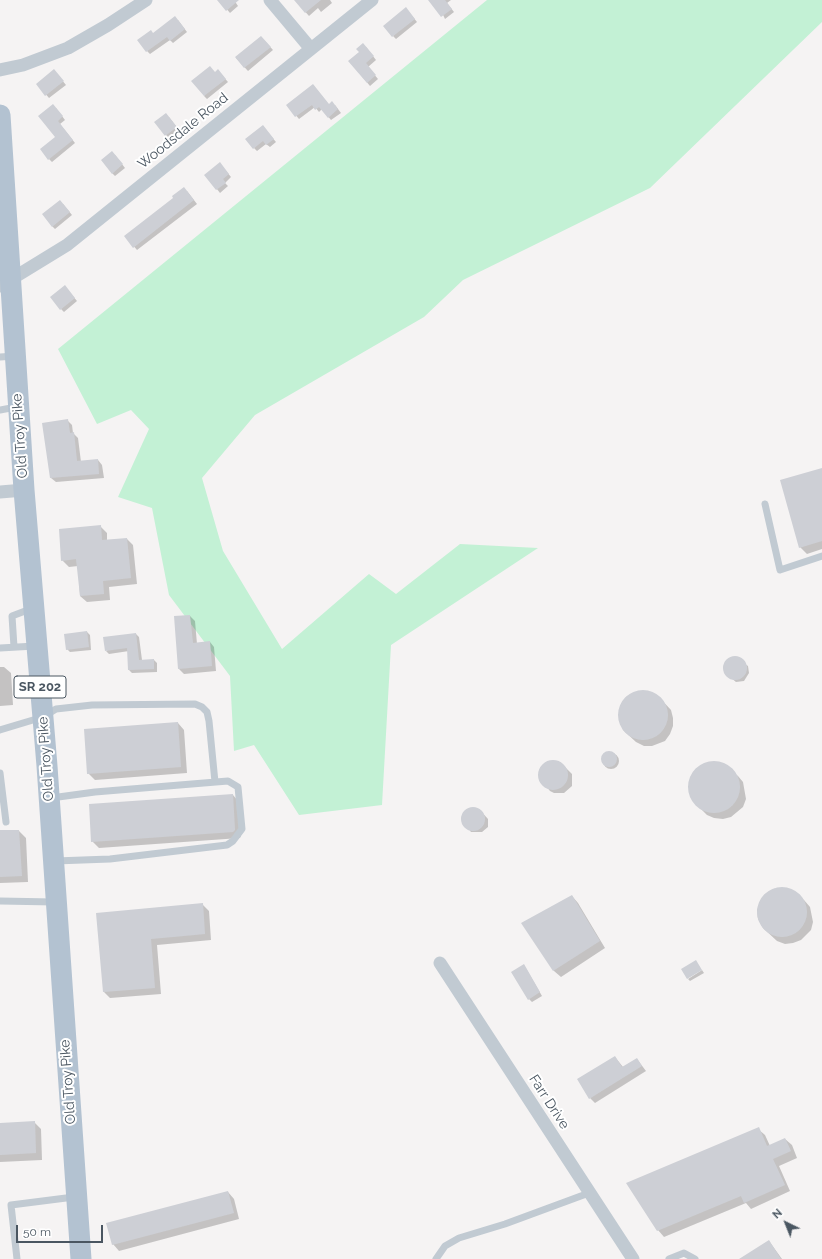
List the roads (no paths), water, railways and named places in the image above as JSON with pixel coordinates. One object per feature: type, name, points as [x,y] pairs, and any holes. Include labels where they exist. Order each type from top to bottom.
[{"type":"main road","name":"Old Troy Pike","points":[[0,115],[9,408],[24,490],[34,607],[54,861],[81,1259]]},
{"type":"street","points":[[0,70],[46,58],[68,48],[108,25],[146,0]]},
{"type":"street","points":[[270,0],[311,48]]},
{"type":"street","name":"Woodsdale Road","points":[[5,283],[67,245],[372,0]]},
{"type":"street","points":[[0,492],[24,490]]},
{"type":"street","name":"Farr Drive","points":[[440,963],[633,1259]]},
{"type":"lane","points":[[765,504],[780,570],[822,556]]},
{"type":"lane","points":[[14,647],[12,616],[34,607]]},
{"type":"lane","points":[[0,648],[37,646]]},
{"type":"lane","points":[[0,730],[43,717],[56,708],[92,705],[195,704],[202,707],[207,712],[215,782]]},
{"type":"lane","points":[[0,773],[6,822]]},
{"type":"lane","points":[[49,798],[95,792],[228,781],[238,787],[242,829],[227,846],[110,859],[54,861]]},
{"type":"lane","points":[[0,901],[56,902]]},
{"type":"lane","points":[[436,1259],[445,1246],[459,1238],[505,1224],[590,1193]]},
{"type":"lane","points":[[18,1259],[12,1205],[76,1196]]},
{"type":"lane","points":[[669,1259],[684,1253],[694,1259]]}]
